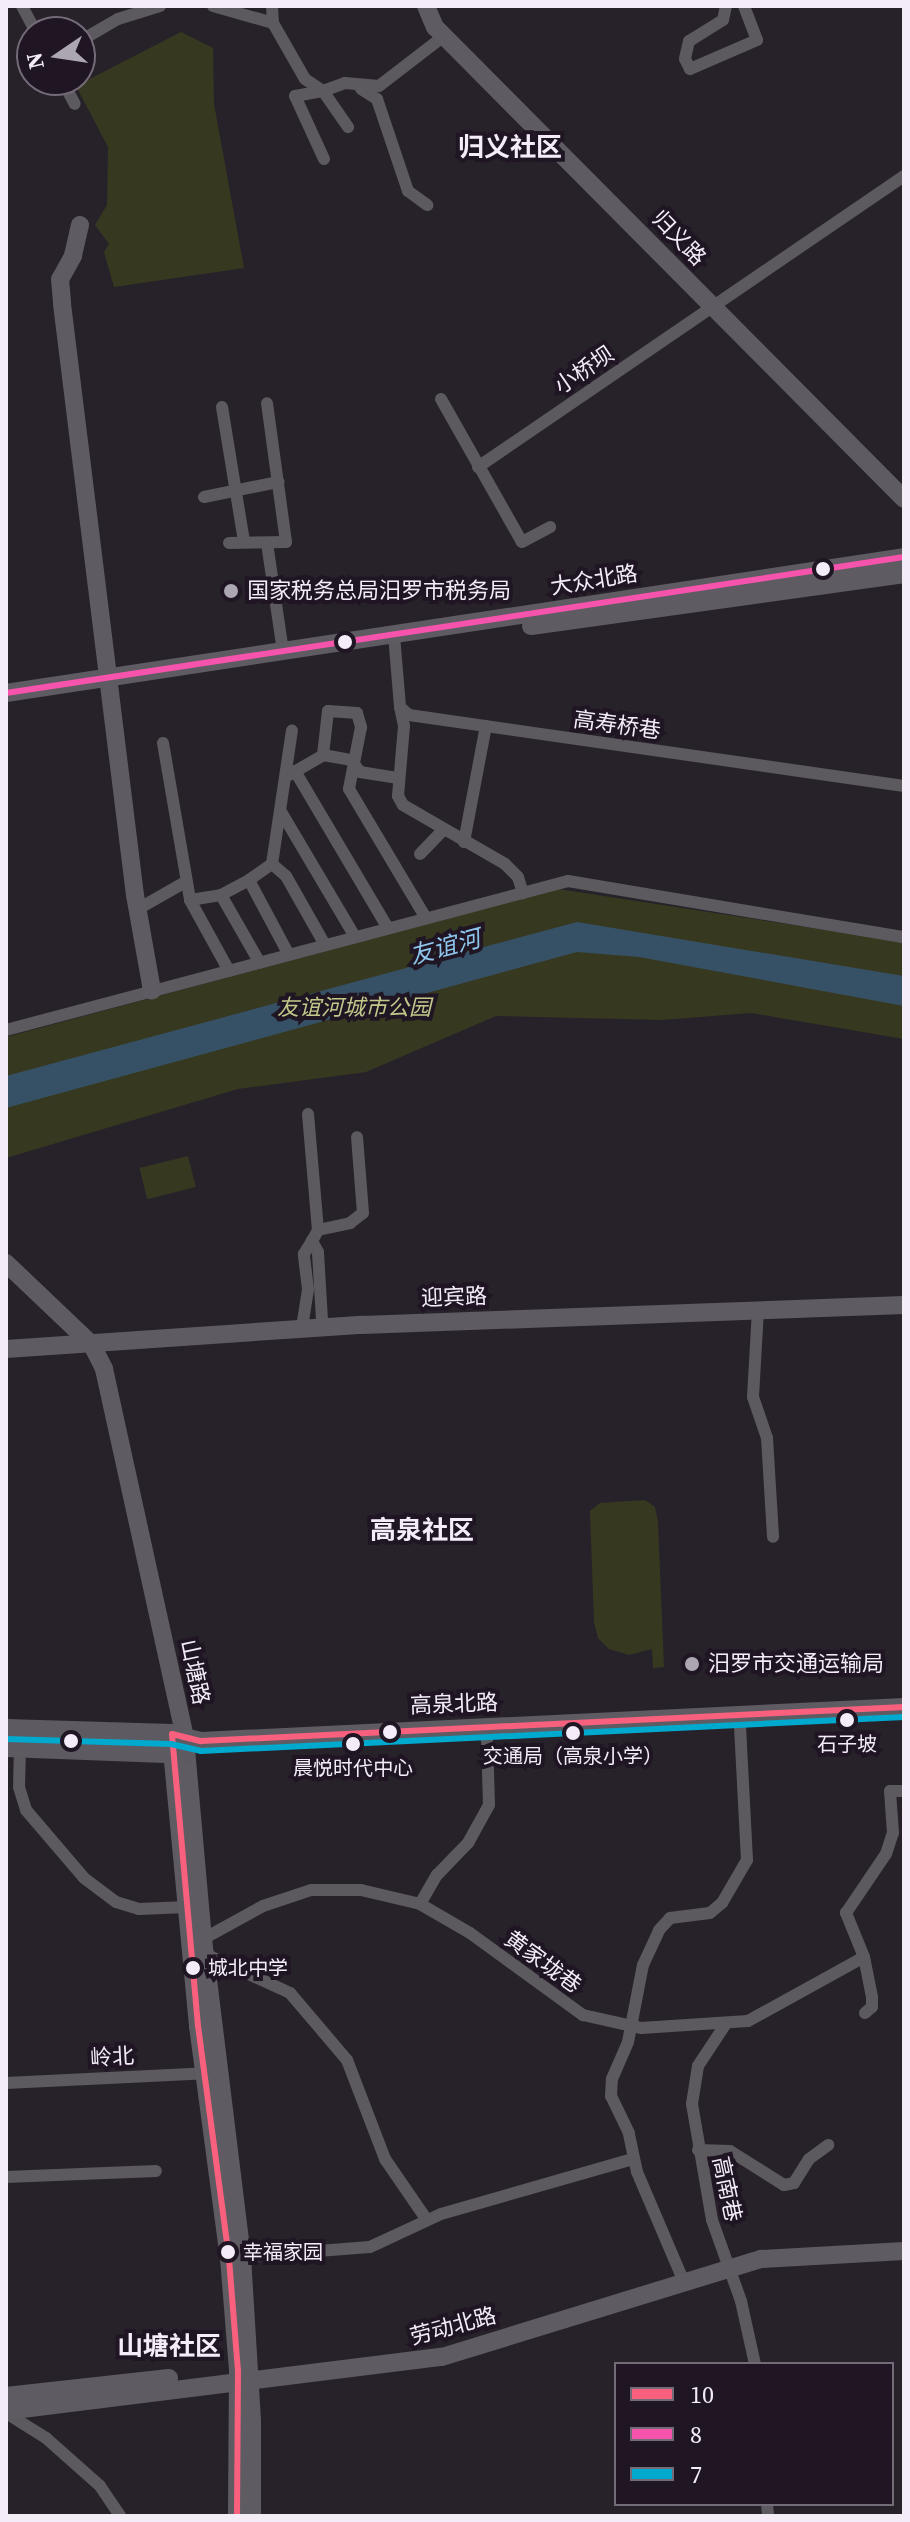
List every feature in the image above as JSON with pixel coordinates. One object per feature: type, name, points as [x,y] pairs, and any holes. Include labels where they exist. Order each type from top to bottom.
[{"type":"main road","name":"高泉北路","points":[[6,1729],[179,1745]]},
{"type":"main road","name":"高泉北路","points":[[13,1747],[179,1745]]},
{"type":"street","points":[[96,32],[118,19],[160,6]]},
{"type":"street","points":[[213,6],[273,23]]},
{"type":"street","points":[[272,6],[273,23],[305,79],[323,91],[348,127]]},
{"type":"street","points":[[429,6],[440,25],[716,306],[904,491]]},
{"type":"street","name":"归义路","points":[[429,6],[444,36],[904,498]]},
{"type":"street","points":[[726,6],[723,20],[689,41],[685,59],[690,69],[757,40],[744,6]]},
{"type":"street","points":[[361,89],[379,86],[444,36]]},
{"type":"street","points":[[324,159],[295,96],[345,83],[361,89],[377,99],[408,191],[427,205]]},
{"type":"street","points":[[71,96],[75,104]]},
{"type":"street","name":"小桥坝","points":[[478,467],[904,176]]},
{"type":"street","points":[[80,225],[73,256],[60,279],[62,304],[138,909],[152,990]]},
{"type":"street","points":[[441,399],[522,542],[550,527]]},
{"type":"street","points":[[229,543],[286,542],[267,403]]},
{"type":"street","points":[[222,407],[244,541]]},
{"type":"street","points":[[204,497],[278,482]]},
{"type":"street","points":[[267,543],[283,652]]},
{"type":"street","name":"大众北路","points":[[6,693],[110,683],[395,640],[904,557]]},
{"type":"street","name":"大众北路","points":[[6,703],[283,652],[904,574]]},
{"type":"street","points":[[395,640],[404,726],[399,778],[403,805],[505,864],[518,877],[523,893]]},
{"type":"street","name":"高寿桥巷","points":[[400,707],[409,715],[904,786]]},
{"type":"street","points":[[323,755],[328,711],[357,713],[361,727],[351,760],[349,789],[426,918]]},
{"type":"street","points":[[464,842],[486,726]]},
{"type":"street","points":[[190,900],[221,895],[272,864],[280,810],[290,774],[292,730]]},
{"type":"street","points":[[163,743],[190,900],[229,971]]},
{"type":"street","points":[[290,774],[323,755],[351,760],[360,772],[399,778]]},
{"type":"street","points":[[290,774],[388,928]]},
{"type":"street","points":[[280,810],[355,937]]},
{"type":"street","points":[[420,854],[443,830]]},
{"type":"street","points":[[272,864],[286,876],[325,945]]},
{"type":"street","points":[[249,880],[289,955]]},
{"type":"street","points":[[138,909],[187,881]]},
{"type":"street","points":[[6,1030],[568,881],[904,937]]},
{"type":"street","points":[[221,895],[260,963]]},
{"type":"street","points":[[308,1114],[322,1320]]},
{"type":"street","points":[[303,1321],[308,1289],[304,1254],[315,1236],[350,1223],[363,1213],[357,1137]]},
{"type":"street","name":"山塘路","points":[[6,1263],[83,1340],[109,1396],[179,1745],[204,1946],[212,2073],[244,2376]]},
{"type":"street","name":"山塘路","points":[[6,1272],[83,1340]]},
{"type":"street","name":"迎宾路","points":[[6,1349],[303,1321],[904,1293]]},
{"type":"street","name":"迎宾路","points":[[6,1338],[83,1340],[362,1325],[904,1305]]},
{"type":"street","points":[[758,1310],[753,1397],[767,1438],[773,1537]]},
{"type":"street","name":"高泉北路","points":[[179,1745],[904,1707]]},
{"type":"street","name":"高泉北路","points":[[179,1745],[487,1736],[904,1718]]},
{"type":"street","points":[[681,2275],[633,2159],[629,2133],[611,2096],[631,2026],[643,1965],[659,1930],[670,1918],[710,1913],[722,1903],[747,1860],[740,1726]]},
{"type":"street","points":[[420,1904],[489,1805],[487,1736]]},
{"type":"street","name":"山塘路","points":[[179,1745],[187,1907],[242,2257],[245,2421]]},
{"type":"street","points":[[13,1747],[26,1810],[84,1878],[116,1902],[139,1909],[187,1907]]},
{"type":"street","points":[[865,2013],[872,2007],[864,1957],[846,1913],[886,1854],[893,1833],[890,1791],[904,1791]]},
{"type":"street","name":"黄家垅巷","points":[[204,1946],[263,1906],[311,1890],[361,1890],[420,1904],[470,1933],[583,2015],[631,2026],[725,2025],[748,2021],[864,1957]]},
{"type":"street","points":[[204,1946],[290,1993],[347,2060],[385,2159],[427,2220]]},
{"type":"street","name":"高南巷","points":[[725,2025],[707,2046],[693,2081],[698,2150],[754,2362]]},
{"type":"street","name":"岭北","points":[[6,2083],[212,2073]]},
{"type":"street","points":[[698,2150],[730,2151],[784,2185],[794,2183],[809,2159],[828,2145]]},
{"type":"street","points":[[242,2257],[357,2250],[427,2220],[528,2186],[633,2159]]},
{"type":"street","points":[[6,2177],[156,2171]]},
{"type":"street","name":"劳动北路","points":[[6,2396],[442,2357],[759,2252],[904,2244]]},
{"type":"street","name":"劳动北路","points":[[6,2412],[244,2376],[368,2361],[435,2348],[681,2275],[727,2265],[761,2259],[904,2251]]},
{"type":"street","points":[[6,2412],[46,2438],[100,2486],[120,2516]]},
{"type":"street","points":[[237,2516],[245,2421]]},
{"type":"street","points":[[245,2421],[252,2516]]},
{"type":"green space","points":[[181,32],[213,48],[214,104],[244,268],[114,287],[104,252],[109,244],[95,225],[107,205],[108,147],[81,96],[96,96],[96,76]]},
{"type":"green space","name":"友谊河城市公园","points":[[558,889],[904,942],[904,1039],[751,1013],[662,1020],[496,1016],[366,1072],[238,1089],[6,1158],[6,1037]]},
{"type":"green space","points":[[188,1156],[196,1187],[147,1199],[139,1168]]},
{"type":"green space","points":[[645,1500],[655,1507],[658,1522],[664,1667],[653,1668],[652,1649],[629,1655],[609,1649],[598,1638],[594,1622],[590,1511],[600,1503]]},
{"type":"water","name":"友谊河","points":[[577,922],[904,976],[904,1006],[639,957],[577,952],[6,1108],[6,1076]]},
{"type":"transit line","name":"8","points":[[6,693],[904,557]]},
{"type":"transit line","name":"10","points":[[237,2516],[238,2371],[229,2258],[198,2026],[172,1734],[201,1741],[904,1707]]},
{"type":"transit line","name":"7","points":[[6,1739],[171,1744],[201,1751],[904,1717]]},
{"type":"place","name":"国家税务总局汨罗市税务局","points":[[231,591]]},
{"type":"place","name":"汨罗市交通运输局","points":[[692,1664]]},
{"type":"place","name":"石子坡","points":[[847,1720]]},
{"type":"place","name":"交通局（高泉小学）","points":[[573,1733]]},
{"type":"place","name":"晨悦时代中心","points":[[353,1744]]},
{"type":"place","name":"城北中学","points":[[193,1968]]},
{"type":"place","name":"幸福家园","points":[[228,2252]]},
{"type":"district","name":"归义社区","points":[[510,148]]},
{"type":"district","name":"高泉社区","points":[[422,1531]]},
{"type":"district","name":"山塘社区","points":[[169,2347]]}]
